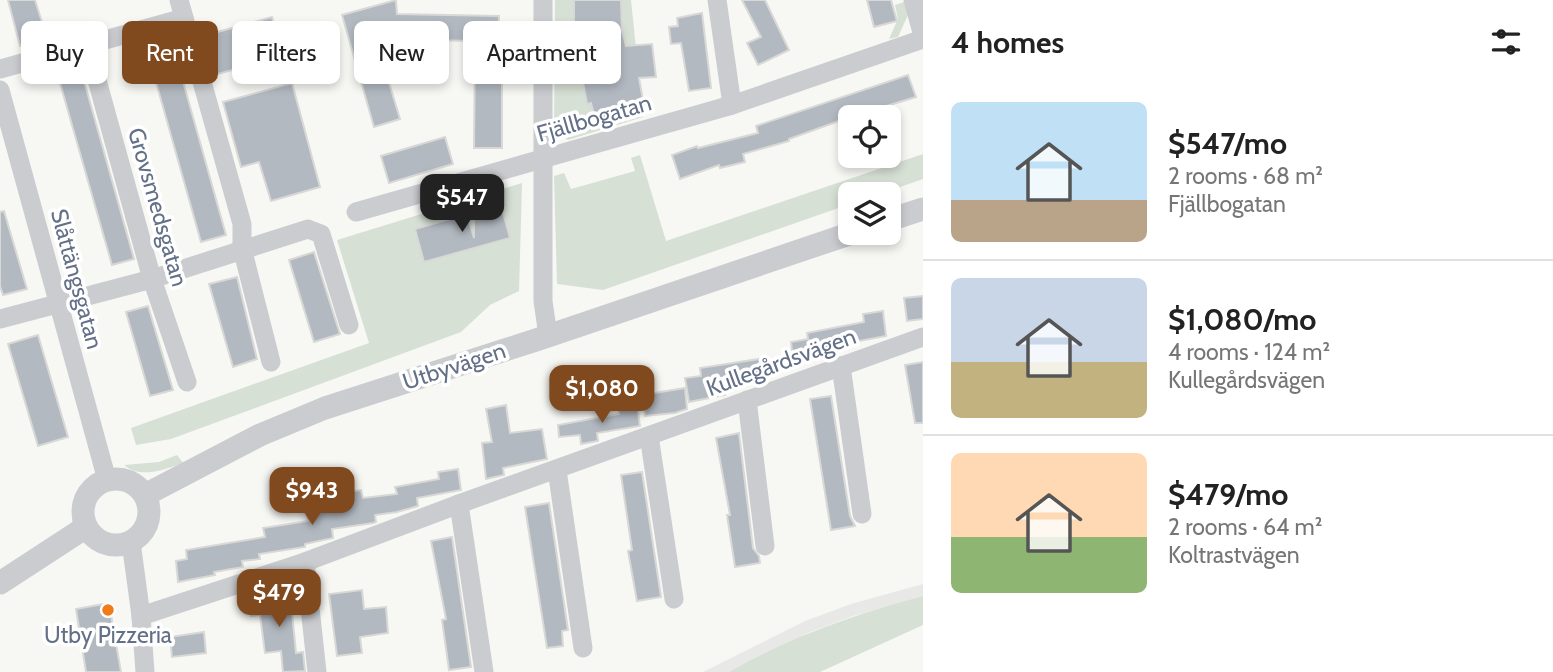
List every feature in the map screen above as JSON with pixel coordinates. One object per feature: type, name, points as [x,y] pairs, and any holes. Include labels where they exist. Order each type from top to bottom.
[{"type":"street","points":[[543,0],[543,300],[548,336]]},
{"type":"street","points":[[717,0],[732,104]]},
{"type":"street","points":[[913,0],[923,38]]},
{"type":"street","points":[[108,36],[182,9],[242,224],[242,248],[271,362]]},
{"type":"street","name":"Fjällbogatan","points":[[356,212],[732,104],[923,38]]},
{"type":"street","points":[[0,69],[21,63]]},
{"type":"street","name":"Grovsmedsgatan","points":[[98,84],[152,279],[187,382]]},
{"type":"street","name":"Slåttängsgatan","points":[[0,90],[107,480]]},
{"type":"street","points":[[901,216],[923,209]]},
{"type":"street","points":[[0,319],[152,279],[302,229],[313,229],[321,234],[349,325]]},
{"type":"street","name":"Utbyvägen","points":[[145,495],[260,435],[325,408],[838,238]]},
{"type":"street","name":"Kullegårdsvägen","points":[[141,616],[305,562],[923,337]]},
{"type":"street","points":[[841,366],[862,514]]},
{"type":"street","points":[[747,400],[765,546]]},
{"type":"street","points":[[649,436],[674,599]]},
{"type":"street","points":[[557,470],[583,648]]},
{"type":"street","points":[[107,480],[125,480],[145,495],[149,518],[143,532],[131,542],[109,545],[96,539],[86,527],[82,513],[85,499],[94,487],[107,480]]},
{"type":"street","points":[[459,504],[484,672]]},
{"type":"street","points":[[0,583],[86,527]]},
{"type":"street","points":[[131,542],[145,672]]},
{"type":"street","points":[[305,562],[317,672]]},
{"type":"shaded area","points":[[555,0],[631,0],[643,117],[568,140],[554,131],[554,84],[621,84],[621,21],[555,21]]},
{"type":"shaded area","points":[[904,2],[908,15],[898,37],[889,39],[898,19],[895,5]]},
{"type":"shaded area","points":[[923,154],[923,179],[901,187],[901,182],[840,182],[882,168],[901,168],[901,161]]},
{"type":"shaded area","points":[[640,155],[666,241],[838,183],[838,208],[603,290],[557,284],[554,176],[564,173],[571,189],[635,171],[631,158]]},
{"type":"shaded area","points":[[522,183],[519,291],[490,305],[461,332],[171,439],[136,445],[131,428],[369,343],[337,240]]},
{"type":"shaded area","points":[[177,455],[183,463],[160,470],[137,472],[124,465],[159,462]]},
{"type":"shaded area","points":[[923,584],[923,596],[853,616],[808,633],[729,672],[703,672],[805,621],[851,604]]},
{"type":"shaded area","points":[[923,596],[923,625],[820,672],[729,672],[775,648],[823,628]]},
{"type":"building","points":[[8,0],[35,0],[42,21],[21,21],[20,46]]},
{"type":"building","points":[[396,0],[397,14],[499,16],[499,21],[463,21],[463,41],[449,40],[449,21],[354,21],[354,57],[342,15]]},
{"type":"building","points":[[574,0],[621,0],[622,30],[626,46],[652,44],[656,77],[639,78],[645,111],[596,122],[591,103],[587,104],[583,84],[621,84],[621,21],[574,21]]},
{"type":"building","points":[[742,0],[765,0],[789,50],[758,65],[747,43],[761,37]]},
{"type":"building","points":[[867,0],[891,0],[897,21],[874,27]]},
{"type":"building","points":[[702,13],[711,88],[689,91],[681,43],[671,44],[669,27],[678,26],[677,18]]},
{"type":"building","points":[[272,17],[273,21],[257,21]]},
{"type":"building","points":[[232,28],[232,70],[218,74],[218,32]]},
{"type":"building","points":[[908,75],[916,97],[890,105],[838,105],[838,121],[789,141],[743,154],[745,162],[720,168],[719,165],[680,179],[672,155],[697,146],[698,148],[758,133],[756,126]]},
{"type":"building","points":[[60,84],[85,84],[134,259],[112,265]]},
{"type":"building","points":[[157,84],[184,84],[226,235],[201,242]]},
{"type":"building","points":[[292,84],[320,187],[271,201],[259,162],[241,167],[223,102]]},
{"type":"building","points":[[362,84],[390,84],[400,119],[374,127]]},
{"type":"building","points":[[475,84],[502,84],[502,148],[474,148]]},
{"type":"building","points":[[445,137],[453,164],[389,183],[381,156]]},
{"type":"building","points":[[501,205],[510,238],[424,262],[415,229],[467,214],[474,238],[474,212]]},
{"type":"building","points":[[4,211],[27,289],[3,295],[0,286],[0,212]]},
{"type":"building","points":[[314,252],[340,334],[314,342],[289,260]]},
{"type":"building","points":[[237,277],[257,359],[233,367],[209,284]]},
{"type":"building","points":[[923,296],[923,319],[907,321],[904,298]]},
{"type":"building","points":[[148,306],[173,390],[150,396],[126,312]]},
{"type":"building","points":[[883,311],[886,336],[843,344],[844,350],[793,359],[791,342],[808,339],[807,333],[864,322],[863,314]]},
{"type":"building","points":[[38,335],[68,437],[38,446],[8,344]]},
{"type":"building","points":[[759,359],[762,379],[724,385],[725,395],[689,402],[685,378],[701,376],[700,368]]},
{"type":"building","points":[[923,362],[923,423],[915,423],[905,365]]},
{"type":"building","points":[[685,388],[687,409],[645,416],[642,395]]},
{"type":"building","points":[[831,396],[850,516],[855,526],[831,530],[810,399]]},
{"type":"building","points":[[637,404],[640,426],[597,433],[598,441],[581,444],[580,435],[559,437],[558,425],[619,414],[618,406]]},
{"type":"building","points":[[506,405],[510,433],[542,429],[547,459],[503,468],[504,475],[486,479],[482,443],[492,442],[486,409]]},
{"type":"building","points":[[739,433],[753,548],[760,563],[735,567],[727,515],[730,515],[716,438]]},
{"type":"building","points":[[458,469],[461,490],[417,498],[418,506],[375,515],[376,522],[373,523],[332,529],[333,538],[305,544],[305,547],[259,554],[260,559],[242,561],[243,567],[178,582],[176,561],[187,559],[186,550],[265,537],[263,528],[308,521],[306,509],[333,504],[331,494],[361,490],[363,498],[397,494],[395,487],[439,479],[438,472]]},
{"type":"building","points":[[642,472],[661,597],[637,601],[628,551],[632,550],[621,475]]},
{"type":"building","points":[[549,503],[568,630],[562,631],[563,646],[547,648],[525,507]]},
{"type":"building","points":[[452,537],[471,667],[449,670],[442,620],[446,619],[431,541]]},
{"type":"building","points":[[362,590],[364,609],[386,607],[388,633],[360,637],[362,653],[337,656],[329,594]]},
{"type":"building","points":[[294,595],[296,612],[292,612],[296,653],[303,652],[305,671],[283,672],[281,651],[265,653],[260,615],[251,616],[249,599]]},
{"type":"building","points":[[109,603],[121,672],[86,672],[76,609]]},
{"type":"building","points":[[204,632],[206,653],[172,657],[170,637]]},
{"type":"place","name":"Utby Pizzeria","points":[[108,610]]}]
